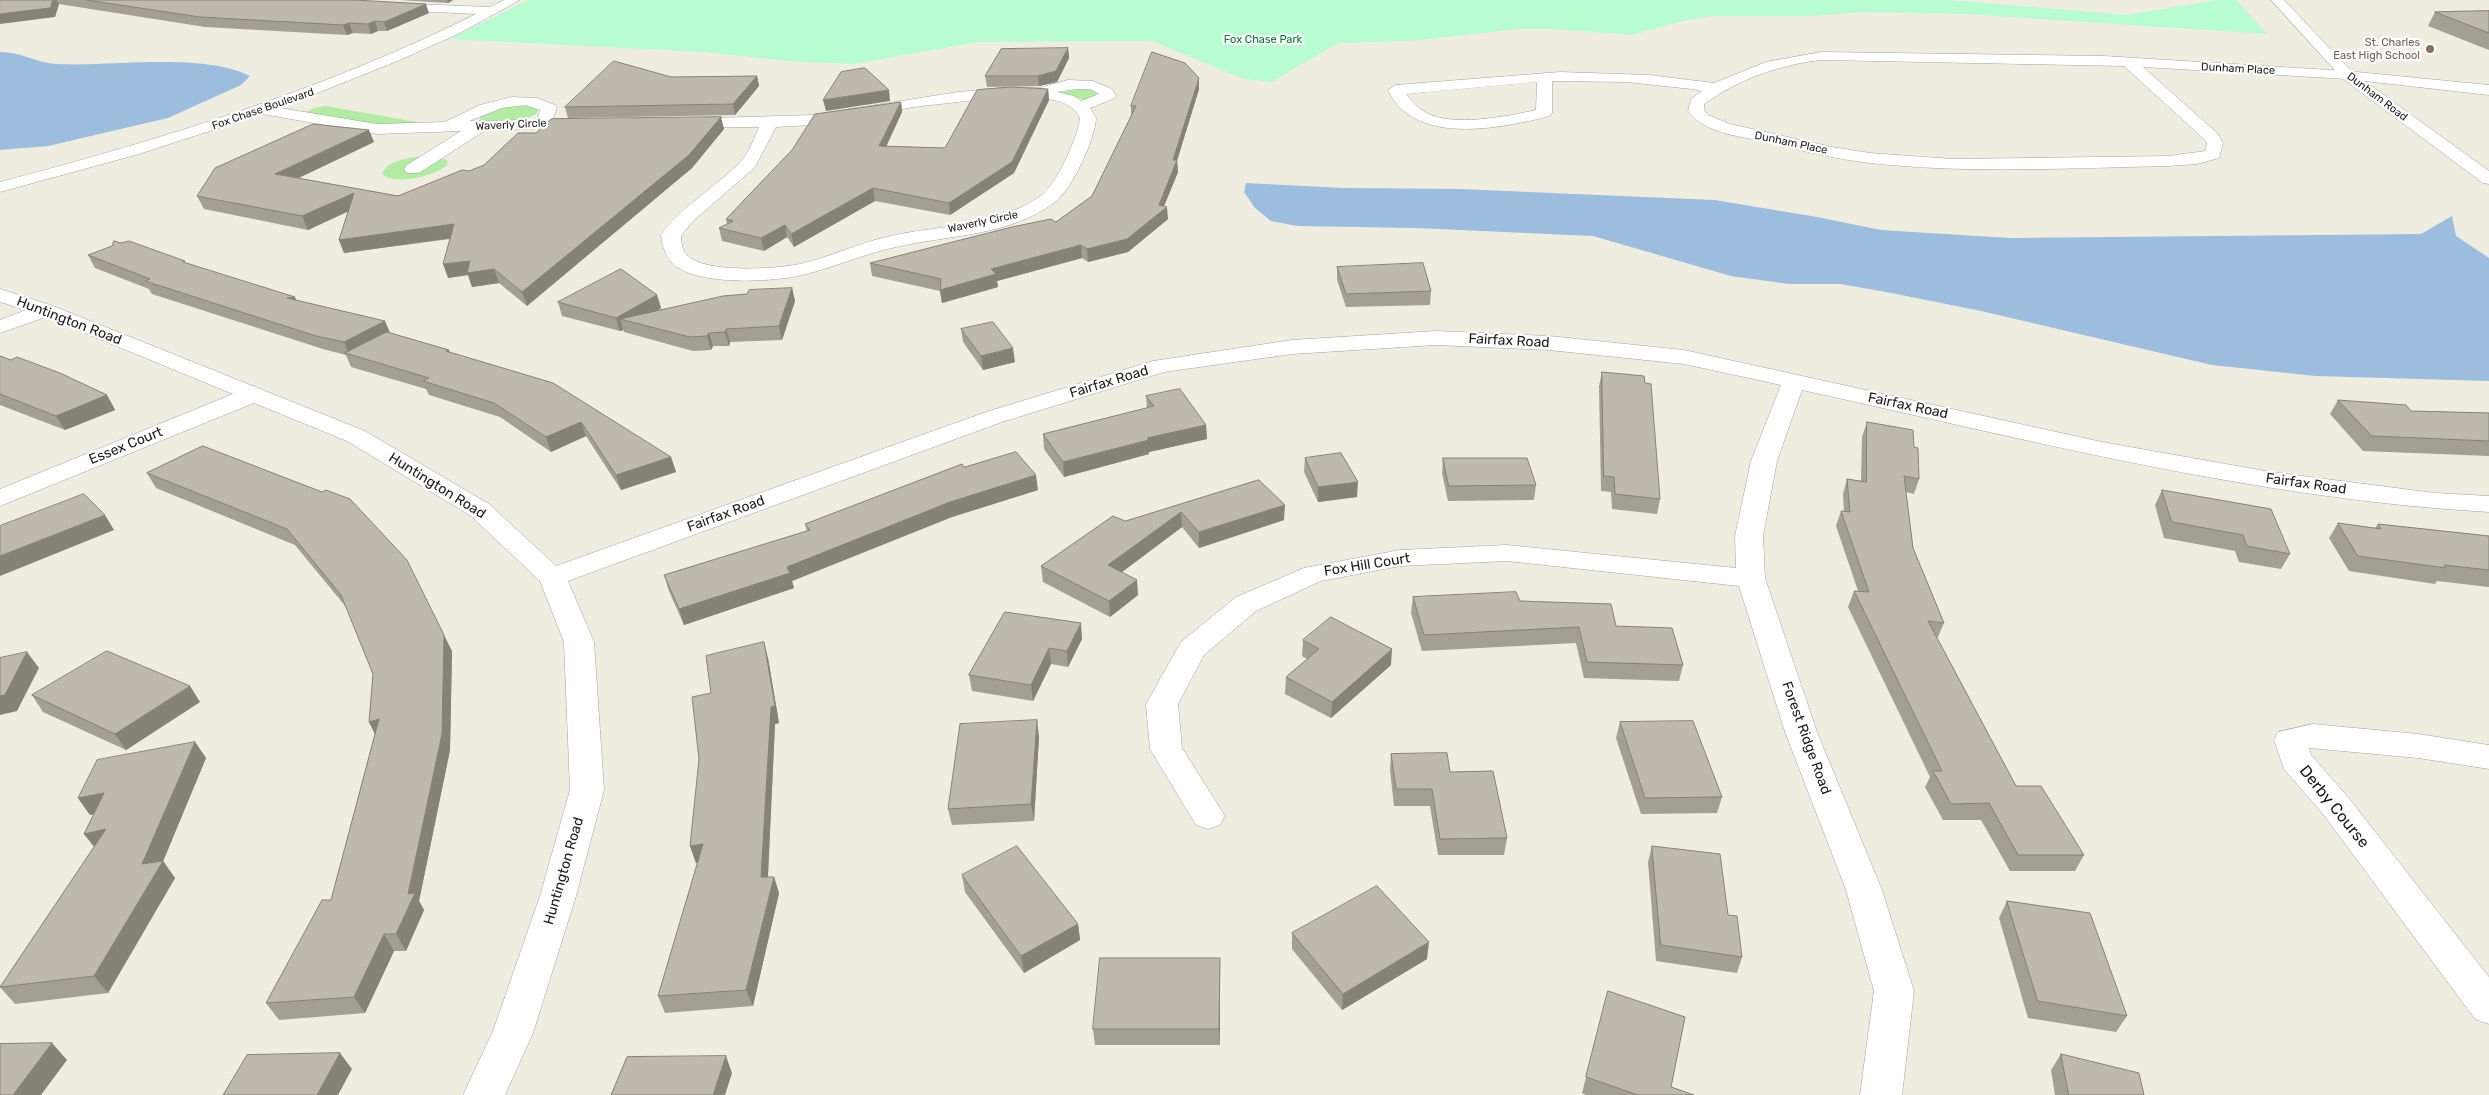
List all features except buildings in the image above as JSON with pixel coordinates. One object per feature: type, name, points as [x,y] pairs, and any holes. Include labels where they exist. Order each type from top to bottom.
[{"type":"street","name":"Fox Chase Boulevard","points":[[0,187],[132,152],[264,110],[411,52],[514,0]]},
{"type":"street","name":"Dunham Road","points":[[2277,0],[2347,75],[2489,180]]},
{"type":"street","points":[[379,6],[494,11]]},
{"type":"street","name":"Dunham Place","points":[[2129,62],[2211,136],[2215,143],[2214,154],[2197,159],[2169,162],[1953,164],[1870,158],[1746,134],[1702,118],[1696,111],[1696,102],[1714,88],[1776,62],[1821,56],[2060,58],[2129,62],[2347,75],[2489,90]]},
{"type":"street","points":[[1545,77],[1546,109],[1544,113],[1467,123],[1441,122],[1420,116],[1399,97],[1396,90],[1545,77],[1650,78],[1714,88]]},
{"type":"street","points":[[663,122],[770,122],[849,115],[977,93],[1013,91],[1041,93],[1069,100],[1081,106],[1108,96],[1108,92],[1100,87],[1085,84],[1066,85],[1041,93]]},
{"type":"street","points":[[299,97],[322,102]]},
{"type":"street","points":[[440,127],[484,107],[525,102],[542,104],[549,108],[544,123]]},
{"type":"street","name":"Waverly Circle","points":[[770,122],[749,163],[685,218],[671,235],[672,249],[682,261],[702,269],[736,274],[760,274],[796,270],[875,246],[990,223],[1023,214],[1050,197],[1062,183],[1085,135],[1090,120],[1081,106]]},
{"type":"street","name":"Waverly Circle","points":[[264,110],[377,129],[598,123]]},
{"type":"street","name":"Waverly Circle","points":[[354,110],[422,120],[434,123],[440,127]]},
{"type":"street","points":[[413,169],[479,127]]},
{"type":"street","name":"Huntington Road","points":[[0,295],[46,310],[356,436],[480,510],[552,577],[563,599],[579,642],[587,790],[558,896],[513,1032],[484,1095]]},
{"type":"street","points":[[0,327],[46,310]]},
{"type":"street","name":"Fairfax Road","points":[[552,577],[994,417],[1160,366],[1292,347],[1436,338],[1549,343],[1684,357],[2102,449],[2271,480],[2435,501],[2489,504]]},
{"type":"street","name":"Forest Ridge Road","points":[[1794,381],[1764,461],[1749,536],[1751,578],[1801,732],[1864,890],[1894,991],[1882,1095]]},
{"type":"street","name":"Essex Court","points":[[0,498],[252,395]]},
{"type":"street","name":"Fox Hill Court","points":[[1208,816],[1166,749],[1162,704],[1192,649],[1246,604],[1314,574],[1400,558],[1507,553],[1751,578]]},
{"type":"street","name":"Derby Course","points":[[2489,757],[2418,746],[2313,736],[2290,740],[2296,760],[2335,806],[2489,1007]]},
{"type":"green space","name":"Fox Chase Park","points":[[528,0],[1948,0],[2127,15],[2216,0],[2236,0],[2267,34],[1965,14],[1861,12],[1813,16],[1710,16],[1678,22],[1633,35],[1553,29],[1517,29],[1412,41],[1338,43],[1272,82],[1244,79],[1152,41],[979,42],[853,64],[789,61],[703,52],[450,39]]},
{"type":"green space","points":[[1068,89],[1094,90],[1097,95],[1085,100],[1063,93]]},
{"type":"green space","points":[[326,106],[416,122],[409,125],[381,125],[328,118],[306,112],[314,108]]},
{"type":"green space","points":[[527,106],[537,109],[538,112],[519,120],[493,122],[480,120],[480,116],[498,107]]},
{"type":"green space","points":[[428,156],[444,159],[448,161],[447,165],[434,173],[415,178],[396,179],[388,178],[382,174],[389,165],[395,162]]},
{"type":"water","points":[[0,52],[8,52],[56,64],[182,62],[207,64],[250,76],[241,85],[168,118],[48,146],[0,150]]},
{"type":"water","points":[[1246,183],[1343,188],[1460,189],[1714,200],[1881,230],[2010,238],[2421,234],[2452,216],[2456,236],[2489,258],[2489,381],[2316,376],[2212,365],[1981,311],[1886,292],[1840,284],[1789,284],[1731,276],[1593,236],[1415,228],[1297,226],[1271,221],[1255,208],[1244,192]]},
{"type":"place","name":"St. Charles East High School","points":[[2430,49]]}]
